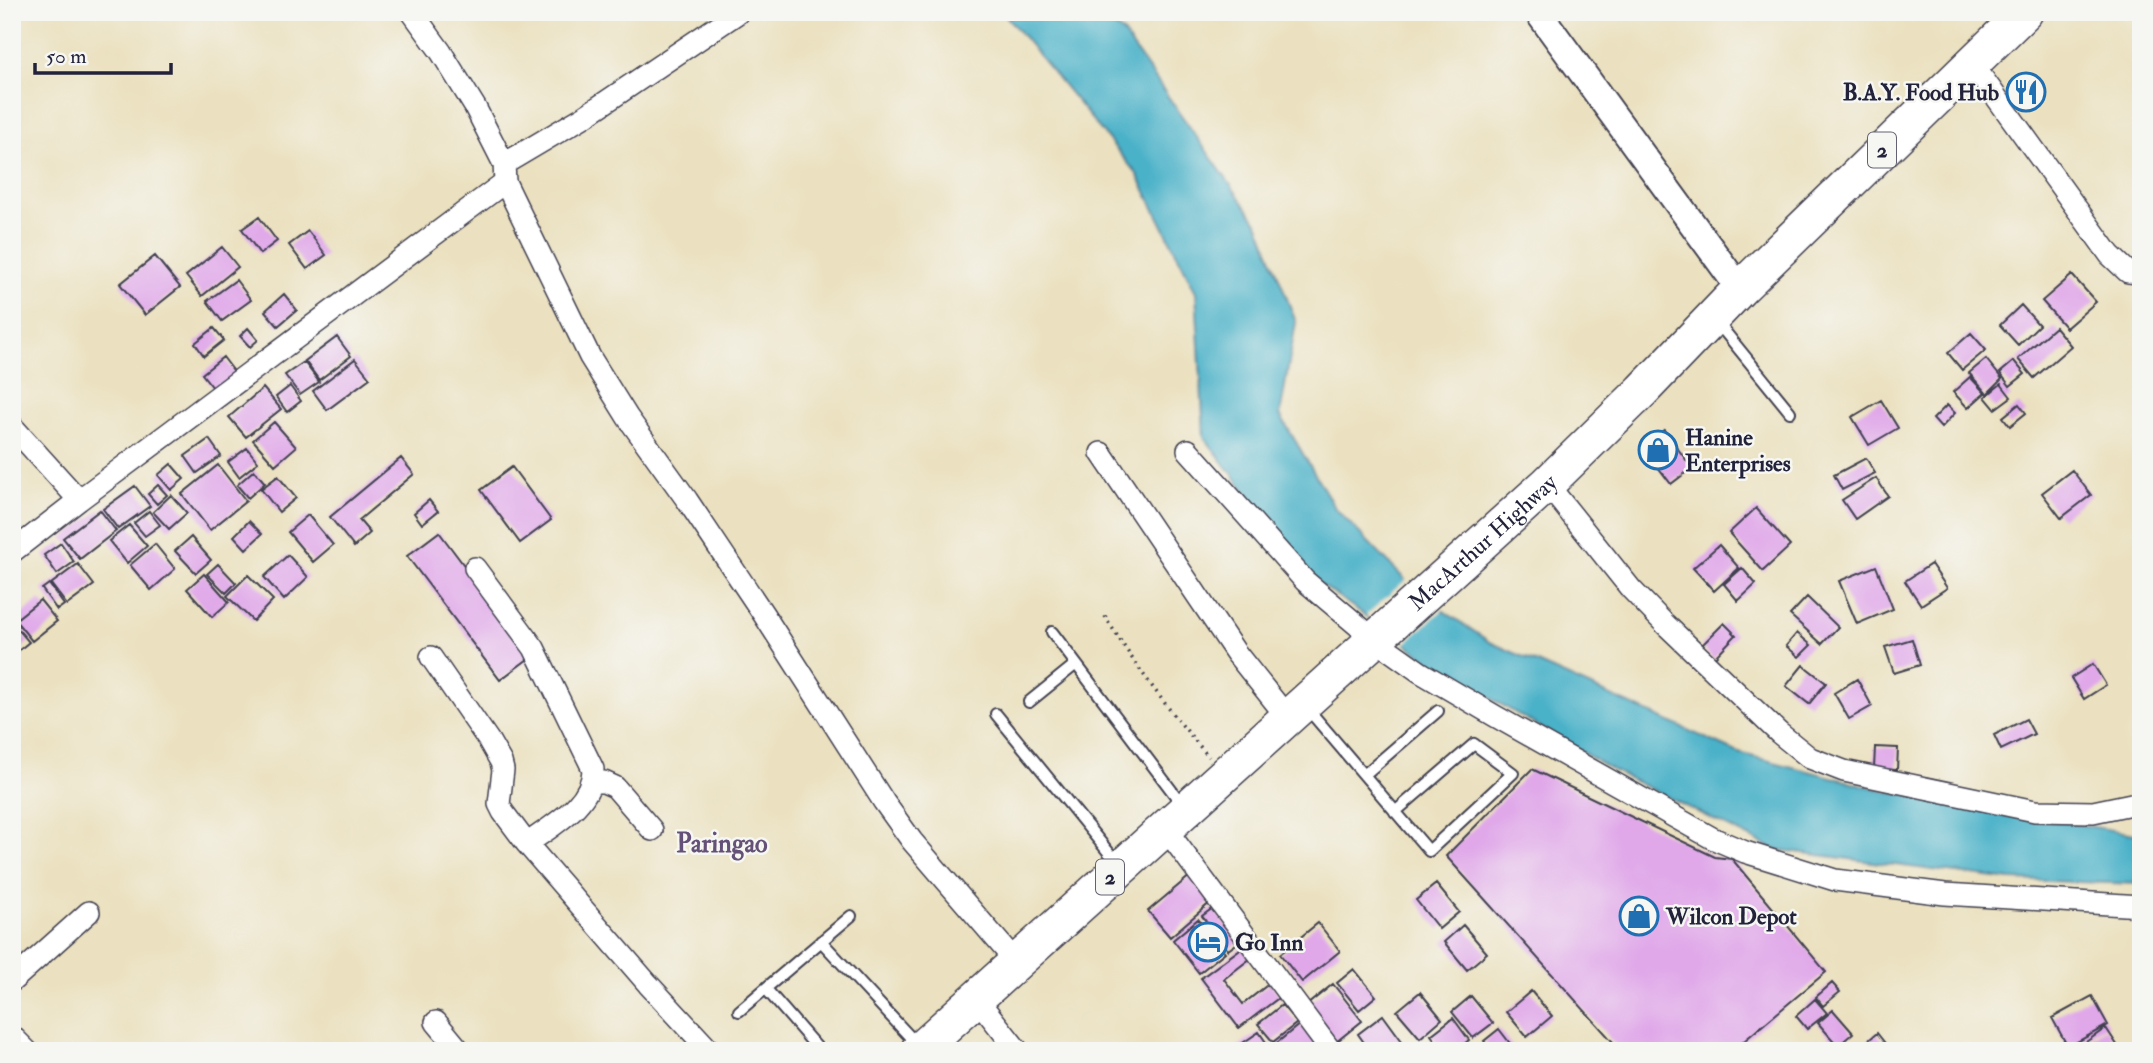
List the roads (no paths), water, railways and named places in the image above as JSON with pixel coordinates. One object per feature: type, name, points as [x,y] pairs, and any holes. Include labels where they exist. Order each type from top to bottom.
[{"type":"highway","name":"MacArthur Highway","points":[[921,1048],[1547,484],[1740,289],[2025,12]]},
{"type":"street","points":[[412,12],[475,107],[590,357],[628,418],[764,615],[884,802],[912,841],[1016,962]]},
{"type":"street","points":[[12,552],[504,173],[739,12]]},
{"type":"street","points":[[1538,12],[1740,289]]},
{"type":"street","points":[[1971,62],[2110,255],[2128,272],[2141,274]]},
{"type":"street","points":[[12,426],[79,500]]},
{"type":"street","points":[[1188,450],[1305,580],[1420,672],[1712,838],[1745,852],[1835,880],[1888,888],[2141,906]]},
{"type":"street","points":[[1101,453],[1236,653],[1295,710]]},
{"type":"street","points":[[1547,484],[1632,589],[1779,733],[1810,758],[1844,771],[2035,811],[2092,812],[2141,802]]},
{"type":"street","points":[[475,568],[534,648],[593,769],[590,789],[572,809],[527,844]]},
{"type":"street","points":[[431,657],[501,762],[503,770],[499,804],[527,844],[648,985],[710,1051]]},
{"type":"street","points":[[593,782],[604,782],[615,787],[652,830]]},
{"type":"street","points":[[1175,819],[1331,1051]]},
{"type":"street","points":[[12,981],[89,912]]},
{"type":"street","points":[[976,998],[1018,1051]]},
{"type":"street","points":[[436,1022],[460,1051]]},
{"type":"street","points":[[12,1036],[27,1051]]},
{"type":"lane","points":[[1713,317],[1790,412]]},
{"type":"lane","points":[[1052,632],[1076,664],[1175,819]]},
{"type":"lane","points":[[1029,702],[1076,664]]},
{"type":"lane","points":[[1295,710],[1364,775],[1429,851],[1513,773],[1474,744],[1395,811]]},
{"type":"lane","points":[[1364,775],[1438,711]]},
{"type":"lane","points":[[996,714],[1121,868]]},
{"type":"lane","points":[[739,1012],[851,916]]},
{"type":"lane","points":[[821,941],[921,1048]]},
{"type":"lane","points":[[766,989],[820,1051]]},
{"type":"water","points":[[1003,12],[1098,12],[1123,33],[1259,225],[1296,322],[1280,415],[1335,508],[1420,595],[1490,642],[1739,753],[1886,791],[2141,835],[2141,884],[2010,880],[1773,849],[1616,772],[1446,672],[1313,579],[1204,437],[1196,292],[1137,174]]},
{"type":"place","name":"B.A.Y. Food Hub","points":[[2026,92]]},
{"type":"place","name":"Hanine Enterprises","points":[[1658,450]]},
{"type":"place","name":"Wilcon Depot","points":[[1639,916]]},
{"type":"place","name":"Go Inn","points":[[1208,942]]},
{"type":"district","name":"Paringao","points":[[722,844]]}]
